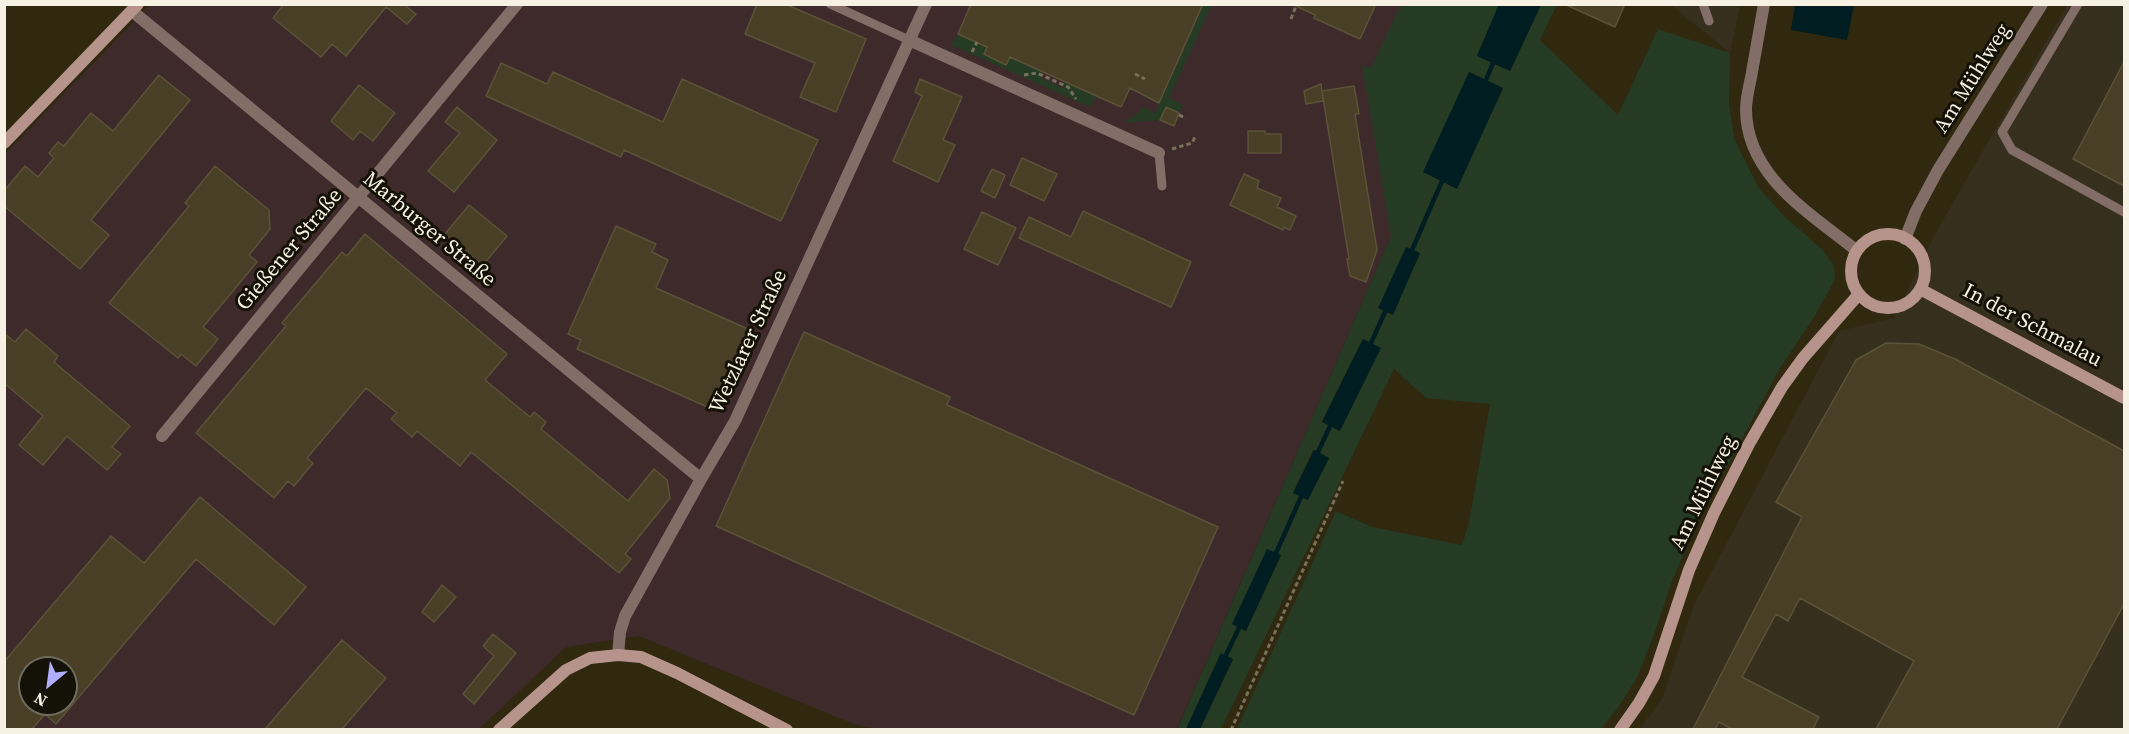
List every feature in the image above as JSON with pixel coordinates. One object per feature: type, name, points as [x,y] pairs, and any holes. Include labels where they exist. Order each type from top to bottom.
[{"type":"main road","points":[[4,144],[135,8]]},
{"type":"main road","points":[[1884,234],[1905,239],[1914,245],[1921,255],[1924,278],[1920,289],[1903,305],[1891,308],[1879,307],[1868,302],[1859,294],[1851,273],[1852,261],[1857,251],[1864,243],[1884,234]]},
{"type":"main road","name":"In der Schmalau","points":[[1920,289],[2124,398]]},
{"type":"main road","name":"Am Mühlweg","points":[[1620,729],[1639,703],[1654,676],[1689,570],[1714,513],[1749,444],[1782,387],[1803,358],[1859,294]]},
{"type":"main road","points":[[499,729],[566,670],[590,658],[618,655],[641,657],[787,729]]},
{"type":"street","name":"Gießener Straße","points":[[162,436],[517,4]]},
{"type":"street","name":"Wetzlarer Straße","points":[[618,655],[620,632],[625,616],[735,421],[926,4]]},
{"type":"street","points":[[1764,4],[1746,106],[1748,129],[1753,146],[1762,165],[1782,189],[1857,251]]},
{"type":"street","name":"Am Mühlweg","points":[[1905,239],[1916,211],[1938,170],[2042,4]]},
{"type":"street","name":"Marburger Straße","points":[[135,8],[359,198],[701,478]]},
{"type":"street","points":[[909,40],[1159,153]]},
{"type":"lane","points":[[830,4],[909,40]]},
{"type":"lane","points":[[1703,4],[1709,21]]},
{"type":"lane","points":[[2078,4],[2002,132],[2012,150],[2124,212]]},
{"type":"lane","points":[[1159,153],[1162,186]]},
{"type":"path","points":[[1290,19],[1296,6]]},
{"type":"path","points":[[972,52],[977,42]]},
{"type":"path","points":[[1025,76],[1037,73],[1062,82],[1074,98]]},
{"type":"path","points":[[1136,74],[1145,79]]},
{"type":"path","points":[[1179,115],[1186,118]]},
{"type":"path","points":[[1159,153],[1192,143],[1195,137]]},
{"type":"path","points":[[1232,729],[1343,481]]},
{"type":"shaded area","points":[[150,5],[1487,5],[1391,236],[1177,729],[882,730],[856,725],[639,636],[566,647],[479,729],[5,729],[4,155]]},
{"type":"shaded area","points":[[1671,5],[1740,5],[1730,53]]},
{"type":"shaded area","points":[[2067,5],[2124,5],[2124,729],[1639,730],[1663,697],[1694,605],[1839,331],[1894,318],[1935,234]]},
{"type":"green space","points":[[1203,5],[1212,5],[1169,98],[1183,105],[1179,113],[1166,108],[1160,120],[1125,123],[1143,107],[1155,113]]},
{"type":"green space","points":[[1401,5],[1499,5],[1477,55],[1510,71],[1541,5],[1557,5],[1540,40],[1618,115],[1658,29],[1730,53],[1729,105],[1735,141],[1758,187],[1785,217],[1824,251],[1834,266],[1835,279],[1816,314],[1780,368],[1700,517],[1672,581],[1637,678],[1601,729],[1237,729],[1336,511],[1372,527],[1462,545],[1469,522],[1490,404],[1426,398],[1394,369],[1221,729],[1200,729],[1233,660],[1221,653],[1186,729],[1177,730],[1391,236],[1362,65],[1371,68]],"holes":[[[1470,72],[1503,89],[1456,188],[1424,172]],[[1412,250],[1420,254],[1392,315],[1378,308]],[[1362,340],[1380,348],[1339,431],[1322,421]],[[1313,450],[1329,459],[1307,500],[1293,493]],[[1268,550],[1281,555],[1246,631],[1233,625]]]},
{"type":"green space","points":[[958,34],[1043,72],[1041,78],[1062,88],[1065,82],[1096,96],[1090,107],[951,45]]},
{"type":"water","points":[[1499,4],[1541,5],[1510,71],[1477,56]]},
{"type":"water","points":[[1795,5],[1854,5],[1847,40],[1791,30]]},
{"type":"water","points":[[1469,72],[1503,88],[1457,189],[1423,172]]},
{"type":"water","points":[[1406,247],[1420,253],[1393,315],[1378,308]]},
{"type":"water","points":[[1363,339],[1381,348],[1340,431],[1322,422]]},
{"type":"water","points":[[1314,450],[1329,458],[1308,500],[1293,493]]},
{"type":"water","points":[[1267,549],[1281,555],[1246,631],[1232,624]]},
{"type":"water","points":[[1221,653],[1233,659],[1200,729],[1186,729]]},
{"type":"building","points":[[284,4],[403,4],[416,14],[407,24],[386,7],[346,56],[332,44],[321,57],[273,18]]},
{"type":"building","points":[[757,4],[785,4],[866,39],[836,112],[800,97],[815,63],[745,34]]},
{"type":"building","points":[[971,4],[1203,4],[1159,103],[1130,88],[1121,107],[1010,57],[1006,65],[984,54],[987,47],[958,34]]},
{"type":"building","points":[[1292,4],[1376,4],[1360,39],[1314,18],[1315,15]]},
{"type":"building","points":[[1564,4],[1625,4],[1615,27]]},
{"type":"building","points":[[2124,62],[2124,186],[2073,159]]},
{"type":"building","points":[[501,63],[547,84],[553,72],[663,122],[682,79],[818,140],[781,221],[624,150],[621,157],[486,96]]},
{"type":"building","points":[[159,75],[190,100],[91,220],[109,235],[80,269],[4,206],[4,191],[25,166],[38,177],[54,158],[49,153],[58,142],[64,146],[91,113],[113,131]]},
{"type":"building","points":[[920,79],[962,97],[943,140],[955,145],[938,182],[893,161],[922,96],[915,92]]},
{"type":"building","points":[[1321,84],[1323,101],[1306,104],[1304,91]]},
{"type":"building","points":[[359,85],[395,113],[373,141],[360,131],[353,140],[331,121]]},
{"type":"building","points":[[1354,86],[1359,114],[1355,114],[1377,250],[1366,282],[1350,276],[1322,91]]},
{"type":"building","points":[[457,107],[497,140],[454,192],[428,171],[460,133],[445,122]]},
{"type":"building","points":[[1166,107],[1179,113],[1174,126],[1160,120]]},
{"type":"building","points":[[1248,131],[1281,134],[1281,153],[1248,153]]},
{"type":"building","points":[[1022,158],[1057,174],[1044,201],[1010,185]]},
{"type":"building","points":[[215,166],[269,210],[270,229],[249,255],[257,262],[203,327],[218,339],[196,366],[181,354],[178,358],[109,303],[189,206],[185,203]]},
{"type":"building","points":[[992,169],[1005,175],[995,198],[981,191]]},
{"type":"building","points":[[1244,174],[1259,181],[1257,188],[1281,198],[1277,207],[1296,216],[1290,230],[1284,227],[1283,230],[1230,205]]},
{"type":"building","points":[[469,205],[507,236],[483,265],[445,234]]},
{"type":"building","points":[[1083,211],[1191,262],[1171,307],[1019,238],[1029,217],[1071,237]]},
{"type":"building","points":[[982,212],[1016,228],[998,265],[964,249]]},
{"type":"building","points":[[616,226],[656,244],[652,252],[668,260],[656,288],[748,329],[712,409],[577,349],[581,340],[568,334]]},
{"type":"building","points":[[365,234],[507,354],[485,380],[530,417],[534,412],[546,422],[541,429],[628,501],[654,469],[667,480],[670,498],[625,554],[631,559],[619,573],[471,452],[460,466],[417,431],[412,437],[391,419],[397,413],[366,388],[307,458],[313,463],[294,486],[288,481],[274,498],[196,433],[286,326],[282,323],[342,252],[347,256]]},
{"type":"building","points":[[26,329],[58,356],[54,362],[130,426],[112,447],[121,454],[107,470],[67,436],[43,465],[19,445],[43,416],[4,383],[4,333],[15,342]]},
{"type":"building","points":[[804,332],[950,397],[947,405],[1218,527],[1134,715],[716,526]]},
{"type":"building","points":[[1886,343],[1919,344],[1955,359],[2124,451],[2124,604],[2057,729],[1876,729],[1914,661],[1800,598],[1788,621],[1776,614],[1742,677],[1819,717],[1813,729],[1732,729],[1719,722],[1715,729],[1693,729],[1802,517],[1776,502],[1856,360]]},
{"type":"building","points":[[200,497],[306,587],[274,625],[196,559],[78,698],[78,656],[18,656],[18,716],[43,716],[32,729],[4,729],[4,662],[111,536],[144,563]]},
{"type":"building","points":[[442,585],[456,597],[434,622],[422,612]]},
{"type":"building","points":[[493,634],[516,653],[474,704],[463,694],[494,656],[483,646]]},
{"type":"building","points":[[342,640],[386,678],[342,729],[265,729]]},
{"type":"building","points":[[47,716],[63,716],[56,724]]},
{"type":"waterway","points":[[1486,80],[1493,63]]},
{"type":"waterway","points":[[1412,250],[1442,181]]},
{"type":"waterway","points":[[1371,343],[1385,312]]},
{"type":"waterway","points":[[1318,452],[1330,426]]},
{"type":"waterway","points":[[1276,553],[1301,497]]},
{"type":"waterway","points":[[1226,655],[1239,628]]}]
